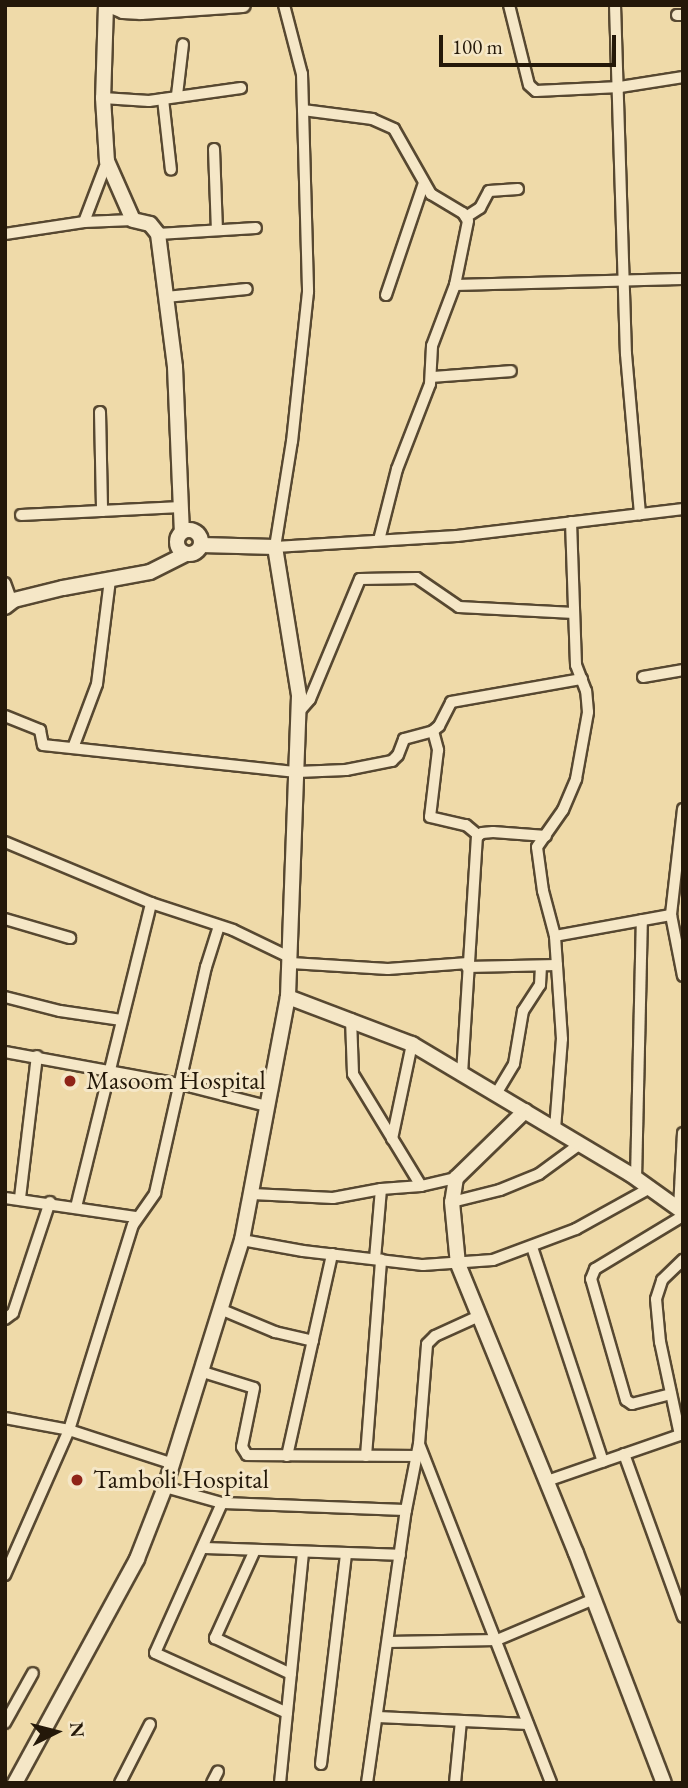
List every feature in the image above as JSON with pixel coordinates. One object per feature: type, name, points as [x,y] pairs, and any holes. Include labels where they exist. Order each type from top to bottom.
[{"type":"street","points":[[133,220],[107,161],[103,98],[108,5],[123,11],[141,12],[243,5]]},
{"type":"street","points":[[15,1783],[137,1559],[173,1464],[242,1240],[288,997],[299,696],[275,547],[292,442],[308,292],[302,74],[284,5]]},
{"type":"street","points":[[509,5],[532,88],[536,91],[620,87],[683,77]]},
{"type":"street","points":[[615,5],[620,87],[626,354],[640,514]]},
{"type":"street","points":[[177,95],[183,44]]},
{"type":"street","points":[[103,98],[163,99],[241,88]]},
{"type":"street","points":[[163,99],[171,170]]},
{"type":"street","points":[[303,110],[372,119],[394,129],[431,194],[466,217],[469,228],[455,285],[432,345],[432,377],[397,469],[379,540]]},
{"type":"street","points":[[214,149],[217,229]]},
{"type":"street","points":[[84,222],[107,161]]},
{"type":"street","points":[[386,295],[424,183]]},
{"type":"street","points":[[466,217],[480,208],[487,192],[518,189]]},
{"type":"street","points":[[5,234],[84,222],[133,220],[150,224],[158,234],[175,367],[183,532],[177,544],[186,554]]},
{"type":"street","points":[[158,234],[256,228]]},
{"type":"street","points":[[455,285],[683,279]]},
{"type":"street","points":[[166,297],[247,289]]},
{"type":"street","points":[[432,377],[511,371]]},
{"type":"street","points":[[100,412],[102,511]]},
{"type":"street","points":[[21,515],[181,507]]},
{"type":"street","points":[[201,545],[275,547],[457,536],[683,509]]},
{"type":"street","points":[[555,1129],[562,1039],[555,936],[537,853],[563,810],[582,755],[589,712],[576,665],[571,522]]},
{"type":"street","points":[[183,532],[196,533],[201,545]]},
{"type":"street","points":[[5,583],[8,605],[110,579],[150,572],[186,554],[195,553],[201,545]]},
{"type":"street","points":[[298,713],[310,699],[360,579],[417,578],[459,607],[574,613]]},
{"type":"street","points":[[73,748],[97,684],[110,579]]},
{"type":"street","points":[[643,677],[683,670]]},
{"type":"street","points":[[5,716],[40,730],[41,744],[297,772],[359,769],[388,762],[398,755],[404,739],[433,731],[442,722],[452,702],[582,679]]},
{"type":"street","points":[[433,731],[438,750],[430,817],[466,825],[478,835]]},
{"type":"street","points":[[683,809],[671,915],[683,976]]},
{"type":"street","points":[[478,835],[493,832],[546,835]]},
{"type":"street","points":[[462,1074],[478,835]]},
{"type":"street","points":[[5,842],[151,903],[219,926],[291,961],[388,969],[468,965],[557,965]]},
{"type":"street","points":[[76,1207],[151,903]]},
{"type":"street","points":[[555,936],[671,915]]},
{"type":"street","points":[[5,919],[70,938]]},
{"type":"street","points":[[636,1179],[642,920]]},
{"type":"street","points":[[5,1575],[69,1430],[136,1217],[155,1193],[207,960],[219,926]]},
{"type":"street","points":[[496,1094],[514,1064],[523,1011],[540,985],[541,965]]},
{"type":"street","points":[[5,997],[60,1011],[121,1020]]},
{"type":"street","points":[[288,997],[412,1044],[580,1144],[650,1188],[682,1212]]},
{"type":"street","points":[[351,1019],[353,1074],[421,1186]]},
{"type":"street","points":[[392,1139],[412,1044]]},
{"type":"street","points":[[5,1052],[180,1084],[267,1106]]},
{"type":"street","points":[[20,1198],[37,1056]]},
{"type":"street","points":[[252,1194],[333,1198],[381,1189],[421,1186],[456,1178],[525,1111]]},
{"type":"street","points":[[682,1212],[683,1133]]},
{"type":"street","points":[[452,1202],[500,1190],[539,1174],[580,1144]]},
{"type":"street","points":[[456,1178],[452,1202],[458,1264],[594,1599],[664,1783]]},
{"type":"street","points":[[242,1240],[423,1265],[493,1260],[576,1229],[650,1188]]},
{"type":"street","points":[[366,1456],[381,1189]]},
{"type":"street","points":[[5,1198],[50,1202],[136,1217]]},
{"type":"street","points":[[5,1319],[13,1313],[50,1202]]},
{"type":"street","points":[[671,1394],[628,1403],[591,1279],[595,1269],[682,1212]]},
{"type":"street","points":[[532,1247],[603,1462]]},
{"type":"street","points":[[287,1456],[332,1254]]},
{"type":"street","points":[[547,1481],[681,1435],[660,1342],[656,1299],[662,1280],[683,1259]]},
{"type":"street","points":[[220,1309],[275,1332],[313,1341]]},
{"type":"street","points":[[367,1783],[406,1510],[419,1444],[429,1339],[479,1316]]},
{"type":"street","points":[[203,1372],[254,1388],[243,1453],[247,1455],[417,1456]]},
{"type":"street","points":[[5,1418],[69,1430],[173,1464]]},
{"type":"street","points":[[419,1444],[551,1783]]},
{"type":"street","points":[[624,1454],[683,1617]]},
{"type":"street","points":[[165,1487],[222,1503],[406,1510]]},
{"type":"street","points":[[222,1503],[155,1653],[287,1713]]},
{"type":"street","points":[[204,1548],[400,1555]]},
{"type":"street","points":[[255,1550],[215,1638],[291,1674]]},
{"type":"street","points":[[280,1783],[303,1552]]},
{"type":"street","points":[[321,1764],[346,1554]]},
{"type":"street","points":[[388,1642],[497,1640],[594,1599]]},
{"type":"street","points":[[5,1723],[33,1673]]},
{"type":"street","points":[[378,1717],[528,1724]]},
{"type":"street","points":[[455,1783],[461,1721]]},
{"type":"street","points":[[120,1783],[150,1724]]},
{"type":"street","points":[[212,1783],[218,1771]]},
{"type":"place","name":"Masoom Hospital","points":[[70,1081]]},
{"type":"place","name":"Tamboli Hospital","points":[[77,1480]]}]
